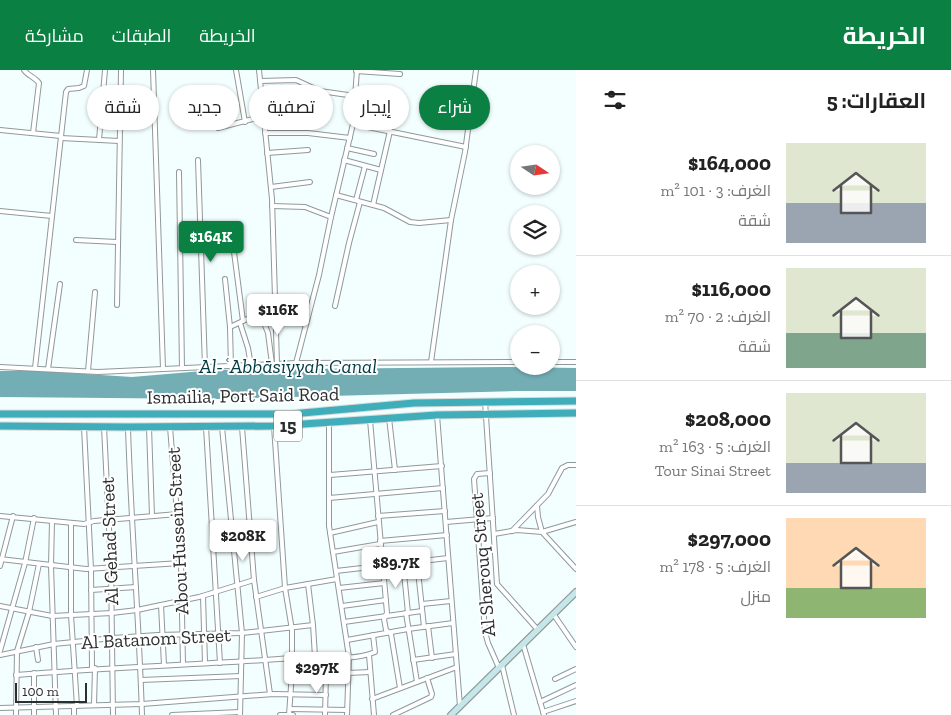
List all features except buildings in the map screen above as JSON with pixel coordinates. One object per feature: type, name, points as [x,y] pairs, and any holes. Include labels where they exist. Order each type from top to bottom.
[{"type":"highway","name":"Ismailia, Port Said Road","points":[[0,414],[291,414],[394,404],[576,401]]},
{"type":"highway","points":[[153,427],[159,422],[156,414]]},
{"type":"highway","points":[[172,427],[172,417],[176,414]]},
{"type":"highway","name":"Ismailia, Port Said Road","points":[[0,426],[242,427],[437,415],[575,416]]},
{"type":"main road","points":[[450,715],[576,592]]},
{"type":"street","points":[[24,70],[27,75],[36,79],[39,83],[33,133]]},
{"type":"street","points":[[35,368],[66,92],[68,89],[84,86],[87,70]]},
{"type":"street","points":[[99,140],[106,70]]},
{"type":"street","points":[[117,305],[121,70]]},
{"type":"street","points":[[153,70],[163,369]]},
{"type":"street","points":[[236,70],[245,122]]},
{"type":"street","points":[[259,70],[260,85]]},
{"type":"street","points":[[355,85],[356,70],[400,74]]},
{"type":"street","points":[[431,362],[451,220],[466,146],[476,70]]},
{"type":"street","points":[[260,81],[296,80],[320,91],[343,95]]},
{"type":"street","points":[[239,123],[249,121]]},
{"type":"street","points":[[0,130],[119,141]]},
{"type":"street","points":[[266,130],[272,206],[275,364]]},
{"type":"street","points":[[296,363],[319,275],[351,130]]},
{"type":"street","points":[[385,130],[466,146]]},
{"type":"street","points":[[373,205],[390,131]]},
{"type":"street","points":[[266,133],[308,133],[350,138]]},
{"type":"street","points":[[347,148],[374,154]]},
{"type":"street","points":[[267,153],[308,150]]},
{"type":"street","points":[[198,160],[205,367]]},
{"type":"street","points":[[344,160],[381,170]]},
{"type":"street","points":[[335,306],[365,166]]},
{"type":"street","points":[[178,172],[182,368]]},
{"type":"street","points":[[271,187],[310,182]]},
{"type":"street","points":[[336,195],[384,208],[410,222],[451,220]]},
{"type":"street","points":[[272,206],[305,207],[331,217]]},
{"type":"street","points":[[0,211],[52,216]]},
{"type":"street","points":[[76,240],[117,242]]},
{"type":"street","points":[[234,252],[241,322],[251,366]]},
{"type":"street","points":[[225,279],[230,327],[231,367]]},
{"type":"street","points":[[48,369],[60,284]]},
{"type":"street","points":[[88,372],[95,292]]},
{"type":"street","points":[[230,327],[275,306]]},
{"type":"street","points":[[260,313],[268,333],[275,364]]},
{"type":"street","points":[[0,367],[88,372],[296,363],[510,362]]},
{"type":"street","points":[[560,362],[576,362]]},
{"type":"street","points":[[485,401],[497,584],[538,630]]},
{"type":"street","points":[[437,415],[460,706]]},
{"type":"street","points":[[389,418],[395,470]]},
{"type":"street","points":[[370,420],[386,600],[386,616],[384,619],[386,630],[391,634],[400,688]]},
{"type":"street","points":[[290,709],[347,712],[349,657],[330,533],[329,423]]},
{"type":"street","points":[[274,426],[285,588],[292,626],[293,658],[289,715]]},
{"type":"street","points":[[84,427],[91,569],[91,640],[94,705]]},
{"type":"street","name":"Al Gehad Street","points":[[104,427],[112,589],[113,715]]},
{"type":"street","points":[[128,427],[131,518],[142,680],[142,715]]},
{"type":"street","points":[[152,516],[153,427]]},
{"type":"street","name":"Abou Hussein Street","points":[[172,427],[181,563],[184,664]]},
{"type":"street","points":[[206,427],[220,663]]},
{"type":"street","points":[[172,715],[240,714],[242,633],[239,585],[222,427]]},
{"type":"street","points":[[242,427],[254,580],[270,694]]},
{"type":"street","points":[[512,531],[551,491],[562,468],[568,465],[576,465]]},
{"type":"street","points":[[330,475],[442,466]]},
{"type":"street","name":"Al Sherouq Street","points":[[490,473],[474,476],[485,632],[488,643],[500,667],[514,715]]},
{"type":"street","points":[[329,498],[443,488]]},
{"type":"street","points":[[537,506],[542,532],[576,569]]},
{"type":"street","points":[[378,516],[445,512]]},
{"type":"street","points":[[0,516],[34,518],[71,524],[178,514]]},
{"type":"street","points":[[0,566],[12,516]]},
{"type":"street","points":[[0,651],[25,563],[34,518]]},
{"type":"street","points":[[446,522],[493,518]]},
{"type":"street","points":[[52,521],[52,616],[56,671],[56,715]]},
{"type":"street","points":[[330,533],[378,522]]},
{"type":"street","points":[[494,534],[512,531],[542,532],[576,522]]},
{"type":"street","points":[[71,524],[70,569],[74,715]]},
{"type":"street","points":[[332,552],[380,543],[447,535]]},
{"type":"street","points":[[336,571],[448,558]]},
{"type":"street","points":[[1,559],[70,569],[135,567],[181,563]]},
{"type":"street","points":[[417,562],[422,611],[432,658]]},
{"type":"street","points":[[403,563],[408,629],[417,682]]},
{"type":"street","points":[[16,715],[17,651],[29,612],[39,564]]},
{"type":"street","points":[[256,597],[285,588],[337,579]]},
{"type":"street","points":[[0,606],[52,616],[112,613],[137,610],[202,596],[254,580]]},
{"type":"street","points":[[339,588],[384,582]]},
{"type":"street","points":[[308,584],[315,657]]},
{"type":"street","points":[[91,590],[136,588]]},
{"type":"street","points":[[202,596],[205,663]]},
{"type":"street","points":[[342,606],[386,600]]},
{"type":"street","points":[[422,604],[452,601]]},
{"type":"street","points":[[161,605],[164,665]]},
{"type":"street","points":[[344,622],[422,611]]},
{"type":"street","points":[[554,614],[576,647]]},
{"type":"street","points":[[347,640],[426,626],[453,624]]},
{"type":"street","name":"Al Batanom Street","points":[[0,655],[54,644],[91,640],[139,636],[242,633],[313,625]]},
{"type":"street","points":[[16,675],[74,669],[349,657],[376,652],[373,634]]},
{"type":"street","points":[[523,644],[543,714],[576,701]]},
{"type":"street","points":[[36,647],[38,660]]},
{"type":"street","points":[[369,654],[374,715]]},
{"type":"street","points":[[414,660],[456,654]]},
{"type":"street","points":[[372,698],[457,667]]},
{"type":"street","points":[[555,680],[576,669]]},
{"type":"street","points":[[292,672],[326,674],[370,672]]},
{"type":"street","points":[[34,673],[34,715]]},
{"type":"street","points":[[325,715],[326,674]]},
{"type":"street","points":[[142,680],[241,676]]},
{"type":"street","points":[[393,715],[431,697],[432,694],[427,678]]},
{"type":"street","points":[[540,702],[576,685]]},
{"type":"street","points":[[0,708],[142,704],[270,694],[326,695]]},
{"type":"street","points":[[280,715],[293,715]]},
{"type":"water","points":[[510,367],[510,375],[560,375],[560,368],[576,368],[576,391],[218,399],[0,397],[0,371],[40,371],[132,377],[214,370]]},
{"type":"water label","name":"Al-ʿAbbāsiyyah Canal","points":[[288,366]]}]
